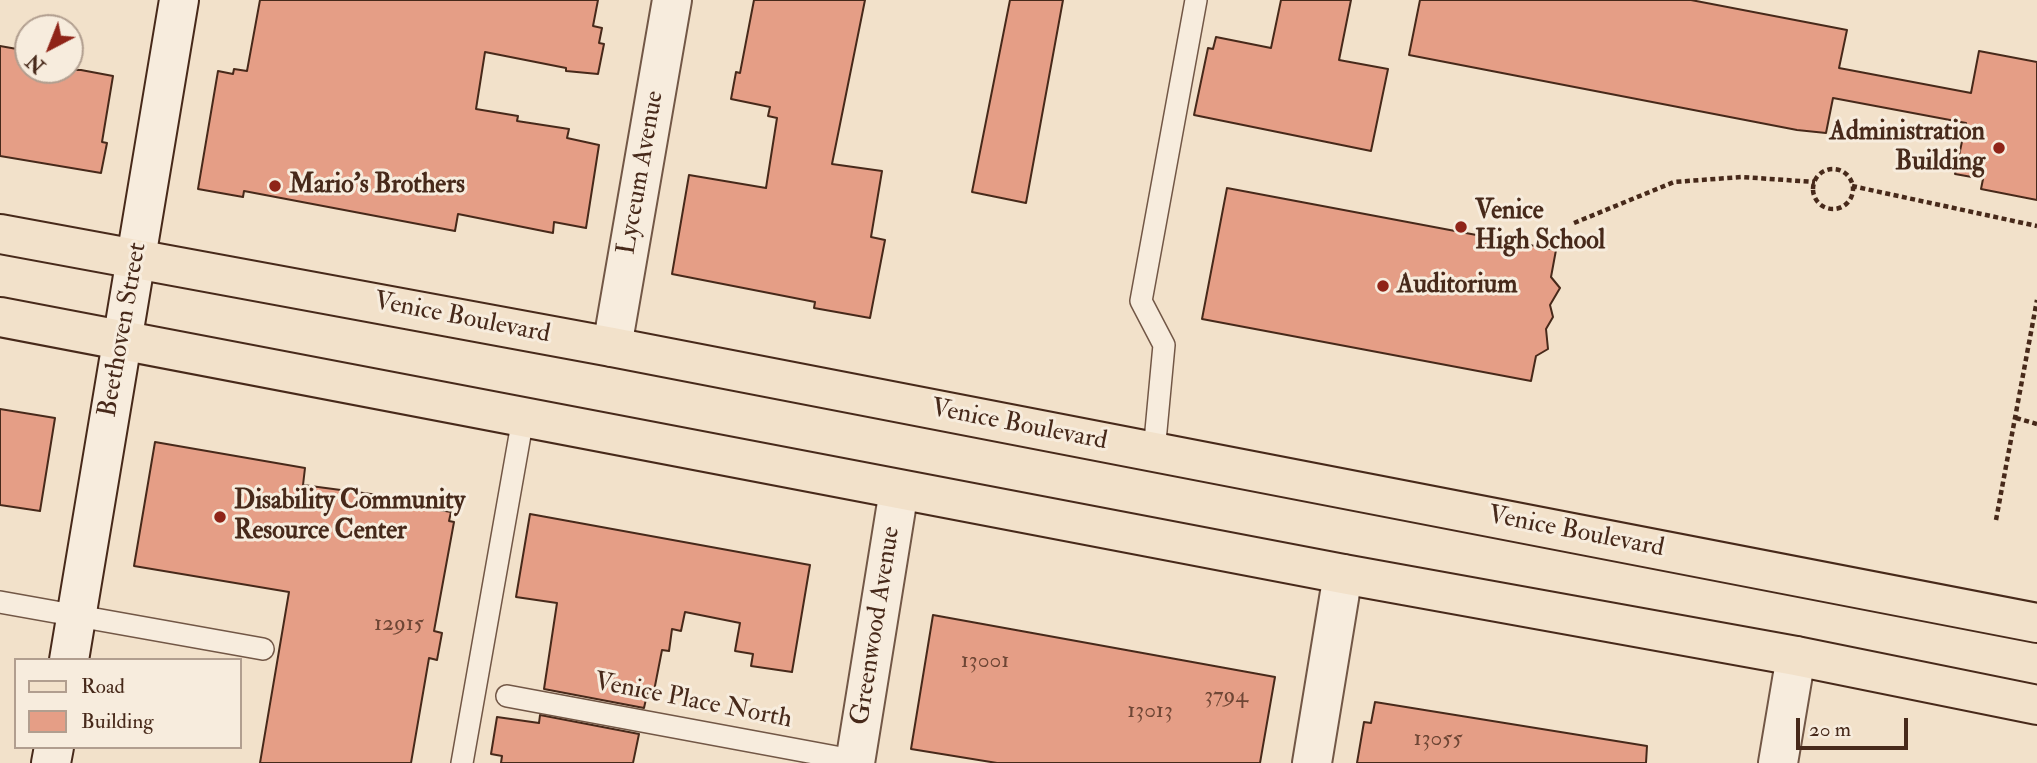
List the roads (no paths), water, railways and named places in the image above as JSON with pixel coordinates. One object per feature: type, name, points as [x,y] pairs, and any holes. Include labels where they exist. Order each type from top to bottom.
[{"type":"main road","name":"Venice Boulevard","points":[[0,233],[612,347],[2037,623]]},
{"type":"main road","points":[[0,317],[1343,574],[1796,656],[2037,705]]},
{"type":"street","name":"Beethoven Street","points":[[69,658],[179,0]]},
{"type":"street","name":"Lyceum Avenue","points":[[612,347],[672,0]]},
{"type":"street","name":"Greenwood Avenue","points":[[860,762],[900,490]]},
{"type":"street","points":[[1312,763],[1343,574]]},
{"type":"street","points":[[1778,763],[1796,656]]},
{"type":"lane","points":[[1154,452],[1164,345],[1141,301],[1196,0]]},
{"type":"lane","points":[[462,763],[523,418]]},
{"type":"lane","points":[[0,602],[263,649]]},
{"type":"lane","name":"Venice Place North","points":[[508,696],[860,762]]},
{"type":"place","name":"Administration Building","points":[[1999,148]]},
{"type":"place","name":"Mario's Brothers","points":[[275,186]]},
{"type":"place","name":"Venice High School","points":[[1461,227]]},
{"type":"place","name":"Auditorium","points":[[1383,286]]},
{"type":"place","name":"Disability Community Resource Center","points":[[220,517]]}]
